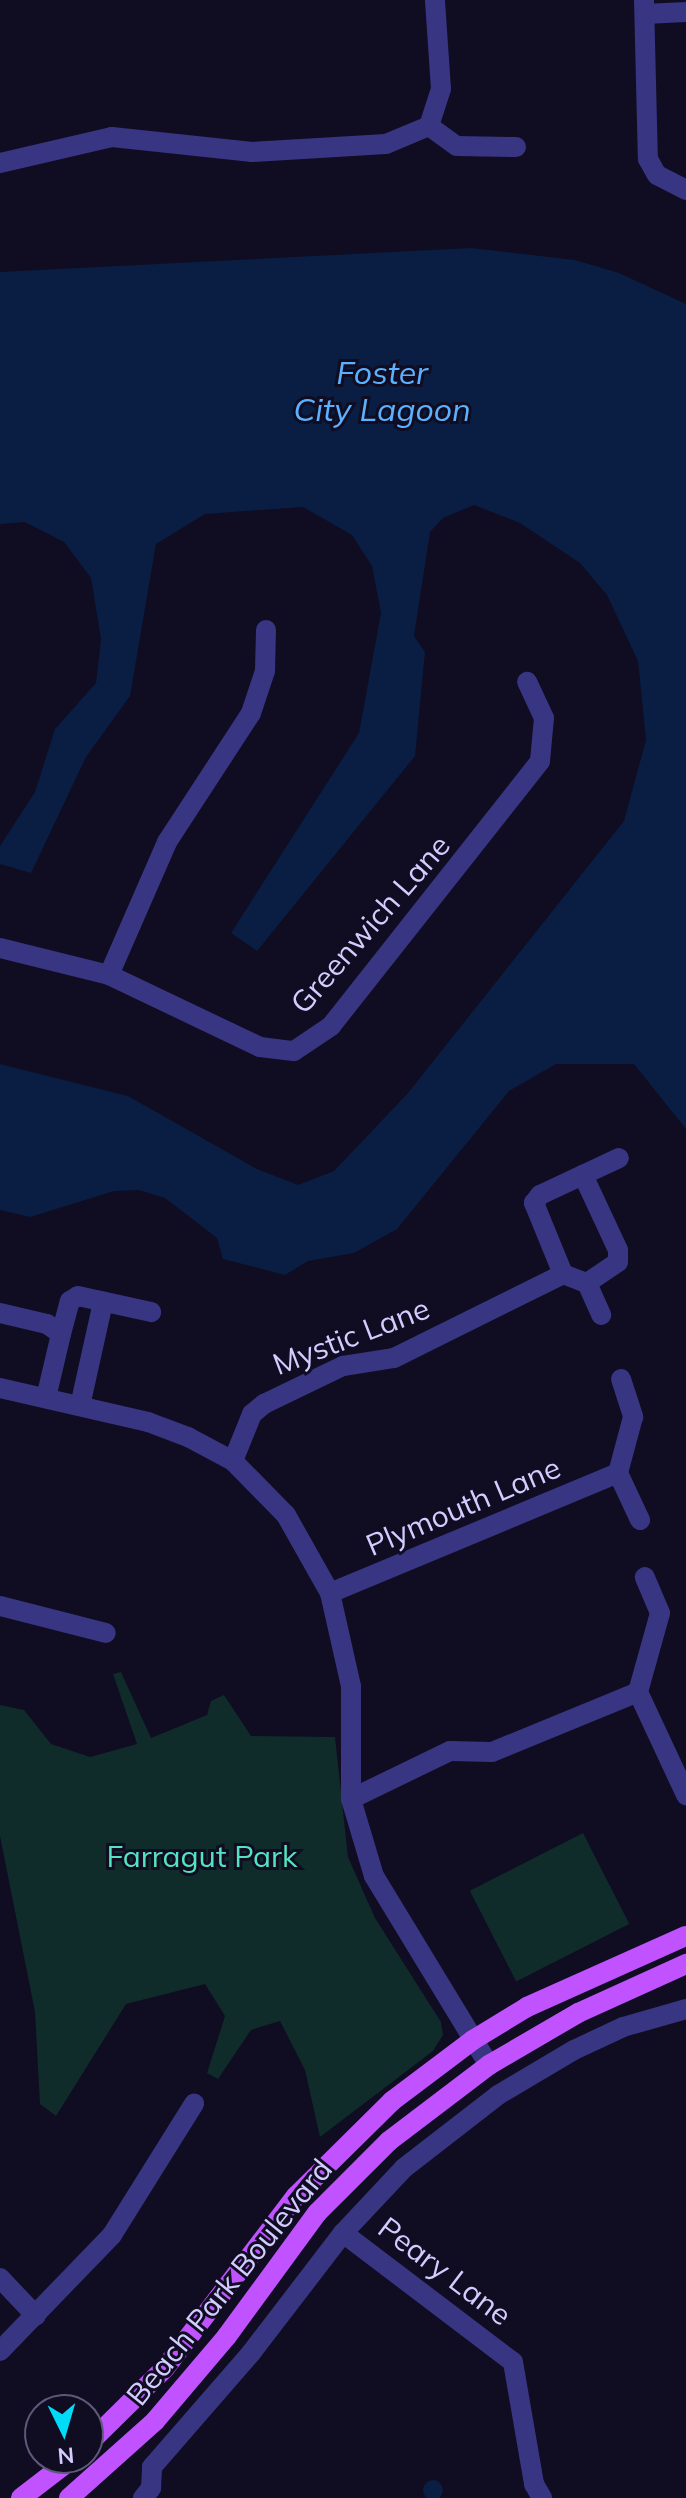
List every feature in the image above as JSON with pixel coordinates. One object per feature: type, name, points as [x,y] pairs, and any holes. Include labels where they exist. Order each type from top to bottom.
[{"type":"main road","name":"Beach Park Boulevard","points":[[104,2428],[165,2368],[260,2241],[338,2150],[473,2040],[527,2007],[644,1952],[686,1936]]},
{"type":"main road","name":"Beach Park Boulevard","points":[[69,2498],[164,2411],[227,2336],[280,2258],[349,2180],[413,2121],[489,2065],[651,1977],[686,1964]]},
{"type":"main road","points":[[21,2498],[52,2474]]},
{"type":"street","points":[[0,163],[112,137],[252,152],[386,144],[429,126],[441,89],[435,0]]},
{"type":"street","points":[[686,12],[645,7],[648,159],[657,175],[686,190]]},
{"type":"street","points":[[429,126],[457,146],[516,147]]},
{"type":"street","points":[[109,975],[167,842],[251,713],[265,671],[266,630]]},
{"type":"street","name":"Greenwich Lane","points":[[0,948],[109,975],[260,1047],[294,1051],[331,1026],[540,761],[544,718],[527,682]]},
{"type":"street","points":[[601,1315],[587,1283],[563,1274],[534,1203],[540,1195],[619,1158]]},
{"type":"street","points":[[583,1175],[618,1250],[618,1262],[610,1271],[587,1283]]},
{"type":"street","name":"Mystic Lane","points":[[233,1461],[252,1414],[264,1404],[343,1366],[394,1358],[563,1274]]},
{"type":"street","points":[[46,1398],[70,1301],[78,1296],[151,1312]]},
{"type":"street","points":[[80,1406],[103,1302]]},
{"type":"street","points":[[0,1313],[47,1324],[61,1334]]},
{"type":"street","points":[[621,1379],[633,1417],[618,1473],[640,1520]]},
{"type":"street","points":[[0,1388],[148,1422],[233,1461],[286,1515],[330,1593],[351,1686],[351,1799],[374,1876],[489,2065]]},
{"type":"street","name":"Plymouth Lane","points":[[330,1593],[618,1473]]},
{"type":"street","points":[[645,1577],[660,1613],[638,1692],[686,1795]]},
{"type":"street","points":[[0,1606],[106,1633]]},
{"type":"street","points":[[351,1799],[450,1751],[492,1752],[638,1692]]},
{"type":"street","points":[[143,2498],[151,2488],[152,2467],[251,2353],[343,2233],[404,2168],[498,2095],[623,2027],[686,2009]]},
{"type":"street","points":[[0,2351],[112,2235],[194,2104]]},
{"type":"street","name":"Peary Lane","points":[[343,2233],[513,2362],[534,2484],[542,2498]]},
{"type":"street","points":[[0,2278],[36,2316]]},
{"type":"green space","name":"Farragut Park","points":[[121,1672],[151,1738],[207,1715],[211,1701],[224,1695],[251,1736],[335,1737],[348,1857],[375,1918],[441,2022],[443,2035],[433,2051],[320,2137],[305,2070],[280,2021],[251,2030],[218,2079],[207,2073],[225,2016],[205,1984],[126,2004],[56,2116],[40,2104],[35,2012],[0,1836],[0,1705],[24,1710],[51,1744],[90,1757],[137,1744],[113,1674]]},
{"type":"green space","points":[[583,1833],[629,1924],[516,1982],[470,1891]]},
{"type":"water","name":"Foster City Lagoon","points":[[471,248],[575,260],[619,273],[686,304],[686,1129],[634,1064],[556,1064],[509,1091],[397,1229],[354,1253],[308,1261],[285,1275],[223,1259],[217,1238],[165,1198],[139,1190],[114,1191],[30,1217],[0,1210],[0,1064],[128,1096],[257,1169],[298,1185],[334,1171],[408,1093],[624,821],[646,740],[638,661],[607,595],[580,563],[520,523],[474,505],[443,518],[430,532],[414,636],[425,652],[415,756],[257,951],[231,933],[359,733],[381,613],[372,566],[352,535],[303,507],[205,514],[156,544],[130,696],[86,757],[31,873],[0,864],[0,846],[35,792],[55,729],[96,683],[101,639],[91,578],[64,542],[25,522],[0,524],[0,272]]},
{"type":"water","points":[[433,2480],[440,2483],[443,2490],[440,2497],[433,2500],[426,2497],[423,2490],[426,2483]]}]
